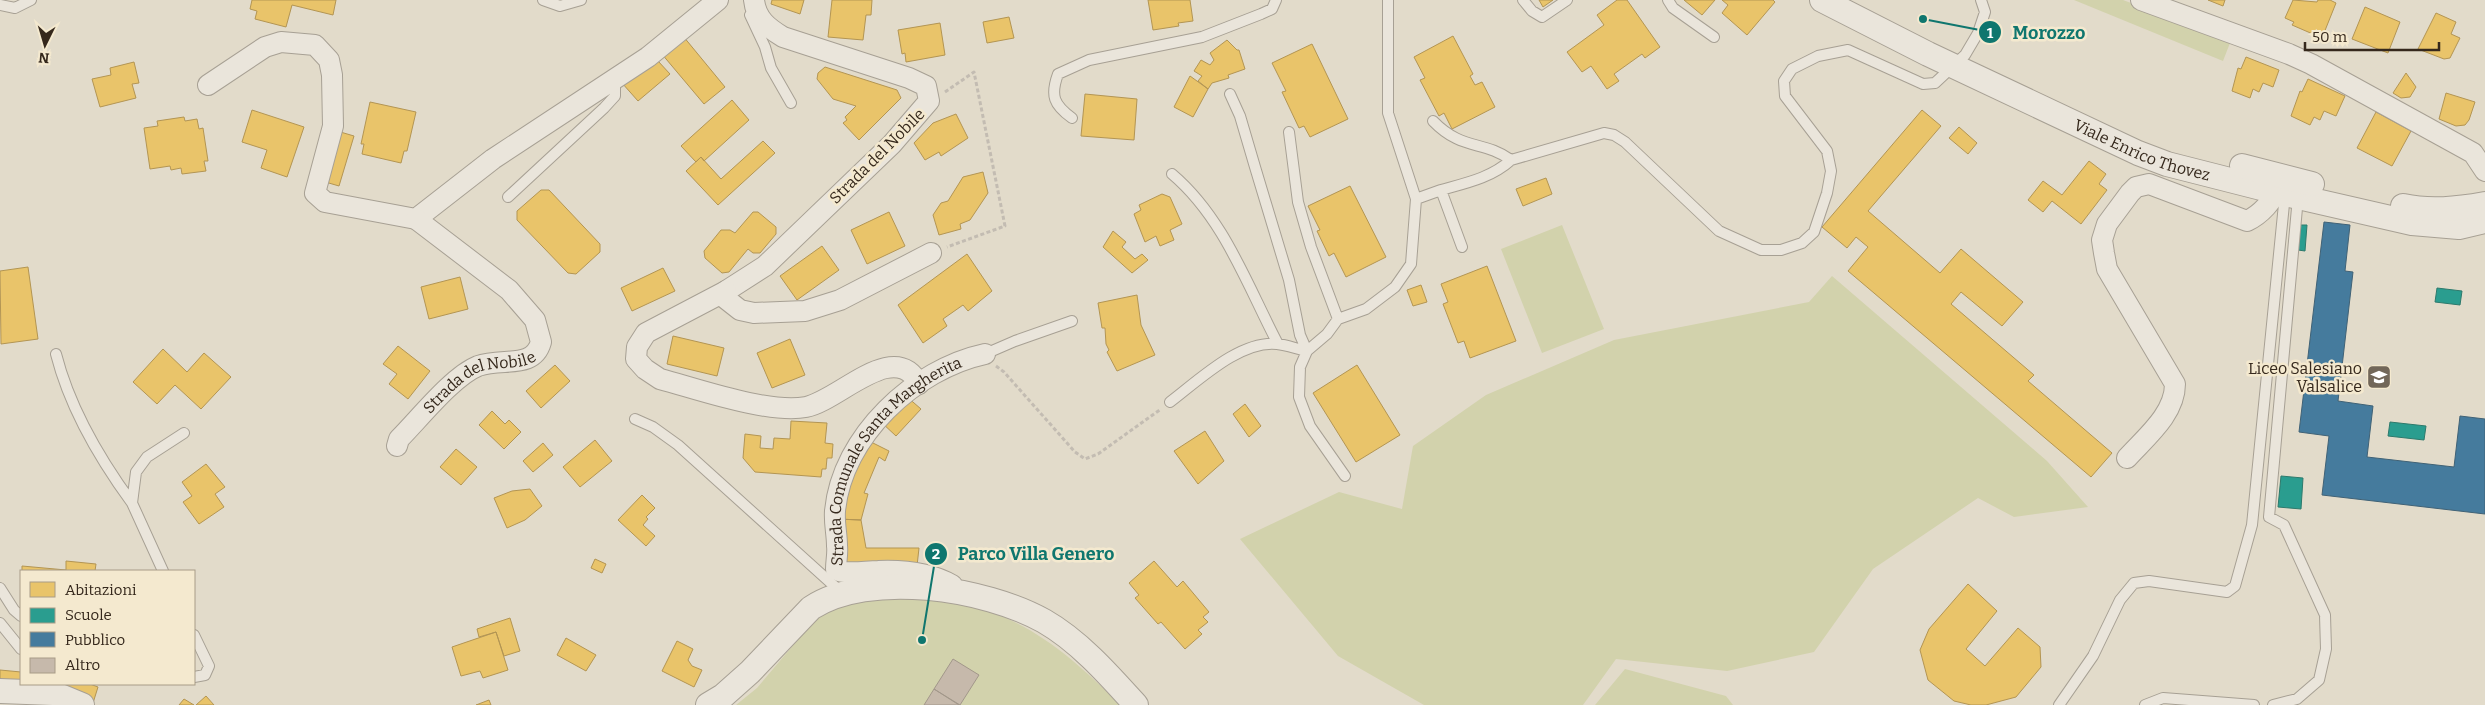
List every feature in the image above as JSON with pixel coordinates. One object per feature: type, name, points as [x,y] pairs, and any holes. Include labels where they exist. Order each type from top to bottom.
[{"type":"street","points":[[416,220],[493,159],[648,57],[718,0]]},
{"type":"street","name":"Strada del Nobile","points":[[754,0],[755,7],[764,25],[783,37],[910,78],[926,86],[929,101],[892,144],[764,266],[726,291],[646,332],[637,347],[636,359],[645,369],[660,379],[775,407],[806,407],[821,402],[878,369],[895,365],[906,368],[913,374],[919,384]]},
{"type":"street","name":"Viale Enrico Thovez","points":[[1822,0],[1959,61],[2169,148],[2289,188],[2428,226],[2459,227],[2485,221]]},
{"type":"street","name":"Viale Enrico Thovez","points":[[1849,0],[1959,61]]},
{"type":"street","points":[[2141,0],[2311,64],[2473,153],[2485,171]]},
{"type":"street","name":"Strada del Nobile","points":[[208,85],[265,47],[281,42],[315,45],[329,60],[332,75],[333,126],[315,193],[325,202],[416,220],[509,290],[534,320],[541,342],[535,355],[528,360],[487,363],[463,375],[399,439],[397,446]]},
{"type":"street","points":[[2127,458],[2170,408],[2175,395],[2176,384],[2107,269],[2102,240],[2107,224],[2136,187],[2148,184],[2247,221],[2258,216],[2289,188]]},
{"type":"street","name":"Viale Enrico Thovez","points":[[2289,188],[2414,208],[2459,209],[2485,204]]},
{"type":"street","points":[[726,291],[726,299],[740,310],[754,313],[806,311],[840,300],[931,253]]},
{"type":"street","name":"Strada Comunale Santa Margherita","points":[[971,596],[943,580],[919,574],[883,571],[843,572],[836,569],[835,511],[838,494],[853,455],[876,423],[911,388],[937,371],[965,359],[985,354]]},
{"type":"street","name":"Strada Comunale Santa Margherita","points":[[708,705],[723,696],[750,672],[811,608],[824,599],[841,592],[873,587],[905,586],[971,596],[1016,609],[1044,622],[1085,653],[1136,705]]},
{"type":"street","points":[[0,692],[50,688],[82,705]]},
{"type":"lane","points":[[0,5],[15,8],[31,0]]},
{"type":"lane","points":[[543,0],[560,6],[581,0]]},
{"type":"lane","points":[[745,0],[752,22],[765,47],[771,68],[791,103]]},
{"type":"lane","points":[[1072,118],[1058,108],[1052,88],[1058,74],[1089,60],[1202,37],[1261,14],[1272,8],[1276,0]]},
{"type":"lane","points":[[1345,476],[1310,426],[1299,398],[1300,367],[1307,351],[1328,334],[1338,319],[1366,309],[1395,287],[1411,264],[1416,199],[1388,113],[1388,0]]},
{"type":"lane","points":[[1523,0],[1532,11],[1542,17],[1567,0]]},
{"type":"lane","points":[[1668,0],[1673,8],[1714,36]]},
{"type":"lane","points":[[1416,199],[1482,178],[1501,169],[1511,160],[1604,133],[1614,135],[1720,231],[1761,250],[1781,250],[1802,243],[1814,232],[1827,193],[1831,171],[1827,151],[1785,96],[1784,81],[1792,69],[1818,56],[1848,50],[1923,84],[1935,83],[1959,61],[1978,33],[1985,12],[1981,0]]},
{"type":"lane","points":[[508,197],[615,96],[615,79]]},
{"type":"lane","points":[[1230,94],[1245,133],[1289,280],[1300,334],[1307,351]]},
{"type":"lane","points":[[1433,121],[1446,135],[1466,144],[1498,151],[1511,160]]},
{"type":"lane","points":[[1289,132],[1298,202],[1311,247],[1338,319]]},
{"type":"lane","points":[[1172,174],[1202,205],[1218,228],[1247,278],[1278,344]]},
{"type":"lane","points":[[2059,705],[2093,656],[2120,600],[2134,583],[2149,581],[2227,592],[2235,586],[2252,525],[2289,188]]},
{"type":"lane","points":[[2273,705],[2297,699],[2318,680],[2326,650],[2325,615],[2284,525],[2270,517],[2289,188]]},
{"type":"lane","points":[[1441,190],[1462,247]]},
{"type":"lane","points":[[985,354],[1014,341],[1072,321]]},
{"type":"lane","points":[[1170,402],[1213,369],[1244,349],[1263,344],[1278,344],[1307,351]]},
{"type":"lane","points":[[56,354],[80,419],[109,472],[132,503],[163,570]]},
{"type":"lane","points":[[635,419],[653,427],[678,445],[841,592]]},
{"type":"lane","points":[[132,503],[136,472],[147,457],[184,433]]},
{"type":"lane","points":[[0,588],[14,610],[20,615]]},
{"type":"lane","points":[[0,623],[20,648]]},
{"type":"lane","points":[[195,637],[209,666],[205,674],[195,677]]},
{"type":"lane","points":[[2145,705],[2163,698],[2254,705]]},
{"type":"path","points":[[929,101],[974,72],[1005,226],[931,253]]},
{"type":"path","points":[[985,354],[1004,372],[1075,452],[1085,459],[1098,454],[1170,402]]},
{"type":"green space","points":[[2074,0],[2123,0],[2224,38],[2230,43],[2223,61]]},
{"type":"green space","points":[[1562,225],[1604,329],[1542,353],[1501,249]]},
{"type":"green space","points":[[1832,276],[2047,461],[2088,507],[2014,517],[1978,498],[1873,569],[1814,652],[1727,671],[1616,659],[1583,705],[1424,705],[1338,656],[1240,539],[1339,492],[1402,509],[1413,446],[1486,395],[1614,340],[1809,302]]},
{"type":"green space","points":[[912,598],[955,603],[985,610],[1007,618],[1028,629],[1067,656],[1120,705],[736,705],[757,688],[812,623],[834,607],[864,599]]},
{"type":"green space","points":[[1625,669],[1726,696],[1733,705],[1595,705]]},
{"type":"building: Abitazioni","points":[[252,0],[336,0],[333,15],[292,5],[286,27],[255,19],[257,11],[250,9]]},
{"type":"building: Abitazioni","points":[[772,0],[804,0],[800,14],[771,4]]},
{"type":"building: Abitazioni","points":[[832,0],[872,0],[871,15],[866,15],[863,40],[828,37]]},
{"type":"building: Abitazioni","points":[[1148,0],[1190,0],[1193,21],[1178,23],[1179,26],[1153,30]]},
{"type":"building: Abitazioni","points":[[1539,0],[1553,0],[1543,7]]},
{"type":"building: Abitazioni","points":[[1617,0],[1627,0],[1660,47],[1645,58],[1642,54],[1614,74],[1619,81],[1607,89],[1591,66],[1582,72],[1567,52],[1604,25],[1597,15]]},
{"type":"building: Abitazioni","points":[[1684,0],[1715,0],[1702,15]]},
{"type":"building: Abitazioni","points":[[1722,0],[1773,0],[1775,2],[1747,35],[1722,13],[1728,5]]},
{"type":"building: Abitazioni","points":[[2208,0],[2225,0],[2223,6]]},
{"type":"building: Abitazioni","points":[[2293,0],[2317,2],[2318,0],[2330,0],[2336,3],[2322,38],[2292,25],[2294,22],[2285,18]]},
{"type":"building: Abitazioni","points":[[2365,7],[2400,22],[2388,53],[2352,39]]},
{"type":"building: Abitazioni","points":[[2436,13],[2456,22],[2451,34],[2460,38],[2450,58],[2444,59],[2418,49]]},
{"type":"building: Abitazioni","points":[[1009,17],[1014,38],[987,43],[983,22]]},
{"type":"building: Abitazioni","points":[[940,23],[945,55],[906,62],[905,53],[902,54],[898,30]]},
{"type":"building: Abitazioni","points":[[683,36],[725,87],[704,104],[661,53]]},
{"type":"building: Abitazioni","points":[[1453,36],[1473,74],[1470,76],[1475,85],[1482,82],[1495,107],[1452,129],[1444,113],[1439,116],[1420,80],[1425,78],[1414,57]]},
{"type":"building: Abitazioni","points":[[1227,40],[1239,50],[1245,69],[1228,75],[1229,78],[1212,83],[1208,89],[1198,81],[1202,76],[1194,71],[1201,60],[1210,65],[1214,60],[1210,53]]},
{"type":"building: Abitazioni","points":[[1312,44],[1348,119],[1310,137],[1304,126],[1299,128],[1282,92],[1286,91],[1272,63]]},
{"type":"building: Abitazioni","points":[[2246,57],[2279,70],[2273,87],[2263,83],[2259,92],[2253,89],[2250,98],[2232,91],[2238,68],[2241,69]]},
{"type":"building: Abitazioni","points":[[658,61],[670,74],[638,101],[622,83]]},
{"type":"building: Abitazioni","points":[[134,62],[139,83],[132,84],[136,98],[100,107],[92,79],[111,75],[110,68]]},
{"type":"building: Abitazioni","points":[[825,67],[897,90],[901,98],[859,140],[843,123],[847,120],[845,117],[856,106],[833,99],[817,79],[818,73]]},
{"type":"building: Abitazioni","points":[[2406,73],[2416,87],[2410,97],[2401,98],[2393,93]]},
{"type":"building: Abitazioni","points":[[1190,76],[1208,89],[1193,117],[1174,107]]},
{"type":"building: Abitazioni","points":[[2308,79],[2345,96],[2336,116],[2324,111],[2320,120],[2314,117],[2310,125],[2291,116],[2300,91],[2302,92]]},
{"type":"building: Abitazioni","points":[[2446,93],[2475,102],[2469,120],[2465,125],[2456,126],[2439,119]]},
{"type":"building: Abitazioni","points":[[1085,94],[1137,99],[1134,140],[1081,136]]},
{"type":"building: Abitazioni","points":[[732,100],[749,120],[704,161],[701,157],[696,162],[681,146]]},
{"type":"building: Abitazioni","points":[[370,102],[416,112],[407,151],[404,151],[401,163],[362,154],[364,144],[361,144]]},
{"type":"building: Abitazioni","points":[[252,110],[304,127],[287,177],[261,168],[267,150],[242,142]]},
{"type":"building: Abitazioni","points":[[1922,110],[1941,126],[1868,211],[1940,273],[1961,249],[2023,302],[2002,326],[1961,292],[1951,304],[2034,375],[2028,381],[2112,453],[2091,477],[1848,271],[1868,247],[1856,237],[1847,248],[1822,227]]},
{"type":"building: Abitazioni","points":[[2376,112],[2411,131],[2392,166],[2357,148]]},
{"type":"building: Abitazioni","points":[[956,114],[968,138],[941,156],[939,152],[925,160],[914,143],[933,123]]},
{"type":"building: Abitazioni","points":[[184,117],[185,121],[197,119],[199,129],[203,128],[208,161],[204,161],[206,171],[182,174],[181,168],[171,170],[170,166],[150,169],[144,128],[158,126],[157,121]]},
{"type":"building: Abitazioni","points":[[1959,127],[1977,143],[1968,154],[1949,138]]},
{"type":"building: Abitazioni","points":[[337,131],[354,136],[339,186],[322,181]]},
{"type":"building: Abitazioni","points":[[763,141],[775,153],[718,205],[686,171],[701,157],[721,179]]},
{"type":"building: Abitazioni","points":[[2089,161],[2106,174],[2099,184],[2107,190],[2081,224],[2052,201],[2043,212],[2028,200],[2043,181],[2062,195]]},
{"type":"building: Abitazioni","points":[[983,172],[988,193],[970,220],[960,224],[961,229],[939,235],[933,215],[941,203],[948,201],[963,177]]},
{"type":"building: Abitazioni","points":[[1546,178],[1552,194],[1523,206],[1516,189]]},
{"type":"building: Abitazioni","points":[[1350,186],[1386,257],[1346,277],[1334,253],[1329,256],[1317,231],[1320,230],[1308,206]]},
{"type":"building: Abitazioni","points":[[541,190],[549,190],[600,244],[600,252],[576,274],[568,273],[517,220],[517,211]]},
{"type":"building: Abitazioni","points":[[1162,194],[1170,197],[1182,224],[1170,230],[1174,240],[1160,246],[1156,236],[1145,242],[1134,214],[1141,210],[1139,205]]},
{"type":"building: Abitazioni","points":[[753,212],[758,212],[776,227],[776,234],[760,253],[753,253],[748,249],[729,272],[722,273],[705,258],[704,251],[721,230],[730,230],[735,233]]},
{"type":"building: Abitazioni","points":[[889,212],[905,246],[867,264],[851,230]]},
{"type":"building: Abitazioni","points":[[1113,231],[1126,242],[1122,247],[1135,259],[1142,254],[1148,260],[1132,273],[1103,247]]},
{"type":"building: Abitazioni","points":[[822,246],[839,270],[797,300],[780,276]]},
{"type":"building: Abitazioni","points":[[967,254],[992,291],[968,311],[963,305],[943,319],[947,326],[923,343],[898,305]]},
{"type":"building: Abitazioni","points":[[1487,266],[1516,341],[1470,358],[1464,341],[1458,343],[1443,304],[1448,302],[1441,284]]},
{"type":"building: Abitazioni","points":[[28,267],[38,339],[1,344],[0,271]]},
{"type":"building: Abitazioni","points":[[663,268],[675,291],[632,311],[621,288]]},
{"type":"building: Abitazioni","points":[[460,277],[468,309],[429,319],[421,287]]},
{"type":"building: Abitazioni","points":[[1421,285],[1427,302],[1413,306],[1407,290]]},
{"type":"building: Abitazioni","points":[[1137,295],[1141,325],[1155,355],[1117,371],[1107,352],[1109,350],[1106,344],[1105,328],[1102,328],[1098,303]]},
{"type":"building: Abitazioni","points":[[673,336],[724,348],[717,376],[667,364]]},
{"type":"building: Abitazioni","points":[[790,339],[805,375],[772,388],[757,353]]},
{"type":"building: Abitazioni","points":[[398,346],[430,371],[408,399],[389,384],[397,374],[383,364]]},
{"type":"building: Abitazioni","points":[[163,349],[187,372],[204,353],[231,377],[201,409],[175,385],[157,404],[133,382]]},
{"type":"building: Abitazioni","points":[[555,365],[570,381],[541,408],[526,391]]},
{"type":"building: Abitazioni","points":[[1357,365],[1400,435],[1356,462],[1313,393]]},
{"type":"building: Abitazioni","points":[[906,396],[921,409],[896,436],[881,422]]},
{"type":"building: Abitazioni","points":[[1245,404],[1261,426],[1249,437],[1233,414]]},
{"type":"building: Abitazioni","points":[[492,411],[505,424],[509,420],[521,432],[504,449],[479,425]]},
{"type":"building: Abitazioni","points":[[791,421],[827,423],[825,443],[833,444],[832,458],[827,458],[826,469],[822,469],[821,477],[755,472],[743,458],[745,434],[761,436],[760,448],[773,449],[774,438],[790,439]]},
{"type":"building: Abitazioni","points":[[1205,431],[1224,461],[1198,484],[1174,451]]},
{"type":"building: Abitazioni","points":[[865,439],[889,451],[885,461],[879,457],[864,493],[868,494],[861,520],[837,519]]},
{"type":"building: Abitazioni","points":[[595,440],[612,461],[580,487],[563,467]]},
{"type":"building: Abitazioni","points":[[543,443],[553,455],[533,472],[523,461]]},
{"type":"building: Abitazioni","points":[[456,449],[477,467],[461,485],[440,467]]},
{"type":"building: Abitazioni","points":[[206,464],[225,487],[215,494],[224,507],[199,524],[183,502],[192,496],[182,482]]},
{"type":"building: Abitazioni","points":[[530,489],[542,506],[525,520],[507,528],[494,498],[512,491]]},
{"type":"building: Abitazioni","points":[[642,495],[655,508],[646,517],[648,519],[643,525],[655,536],[646,546],[618,520]]},
{"type":"building: Abitazioni","points":[[837,519],[861,520],[866,548],[919,548],[917,566],[842,567]]},
{"type":"building: Abitazioni","points":[[595,559],[606,564],[602,573],[591,568]]},
{"type":"building: Abitazioni","points":[[66,561],[96,564],[95,570],[66,570]]},
{"type":"building: Abitazioni","points":[[1154,561],[1177,587],[1183,581],[1209,612],[1203,617],[1208,622],[1198,630],[1202,634],[1185,649],[1161,622],[1158,624],[1135,598],[1139,595],[1129,583]]},
{"type":"building: Abitazioni","points":[[22,566],[66,570],[22,570]]},
{"type":"building: Abitazioni","points":[[1968,584],[1997,611],[1966,649],[1985,666],[2018,628],[2040,647],[2041,667],[2016,697],[1986,705],[1971,705],[1954,701],[1928,680],[1920,650],[1929,629]]},
{"type":"building: Abitazioni","points":[[510,618],[520,651],[504,656],[496,632],[479,637],[477,629]]},
{"type":"building: Abitazioni","points":[[496,632],[508,670],[483,678],[480,671],[461,676],[452,647]]},
{"type":"building: Abitazioni","points":[[566,638],[596,655],[586,671],[557,655]]},
{"type":"building: Abitazioni","points":[[677,641],[693,649],[688,660],[692,666],[702,670],[694,687],[662,671]]},
{"type":"building: Abitazioni","points":[[0,670],[20,672],[20,684],[0,686]]},
{"type":"building: Abitazioni","points":[[56,685],[93,685],[98,687],[93,703]]},
{"type":"building: Abitazioni","points":[[206,696],[214,705],[196,705]]},
{"type":"building: Abitazioni","points":[[184,699],[194,705],[179,705]]},
{"type":"building: Abitazioni","points":[[489,700],[491,705],[476,705]]},
{"type":"building: Scuole","points":[[2300,225],[2307,225],[2305,251],[2298,250]]},
{"type":"building: Scuole","points":[[2437,288],[2462,291],[2460,305],[2435,302]]},
{"type":"building: Scuole","points":[[2390,422],[2426,426],[2424,440],[2388,436]]},
{"type":"building: Scuole","points":[[2281,476],[2303,478],[2301,509],[2278,507]]},
{"type":"building: Pubblico","points":[[2324,222],[2350,225],[2345,271],[2353,272],[2338,401],[2373,406],[2367,457],[2454,467],[2460,416],[2485,419],[2485,514],[2322,495],[2329,436],[2299,432]]},
{"type":"building: Altro","points":[[953,659],[979,675],[960,705],[934,689]]},
{"type":"building: Altro","points":[[934,689],[959,705],[924,705]]},
{"type":"place","name":"Morozzo","points":[[1923,19]]},
{"type":"place","name":"Liceo Salesiano Valsalice","points":[[2379,377]]},
{"type":"place","name":"Parco Villa Genero","points":[[922,640]]}]
